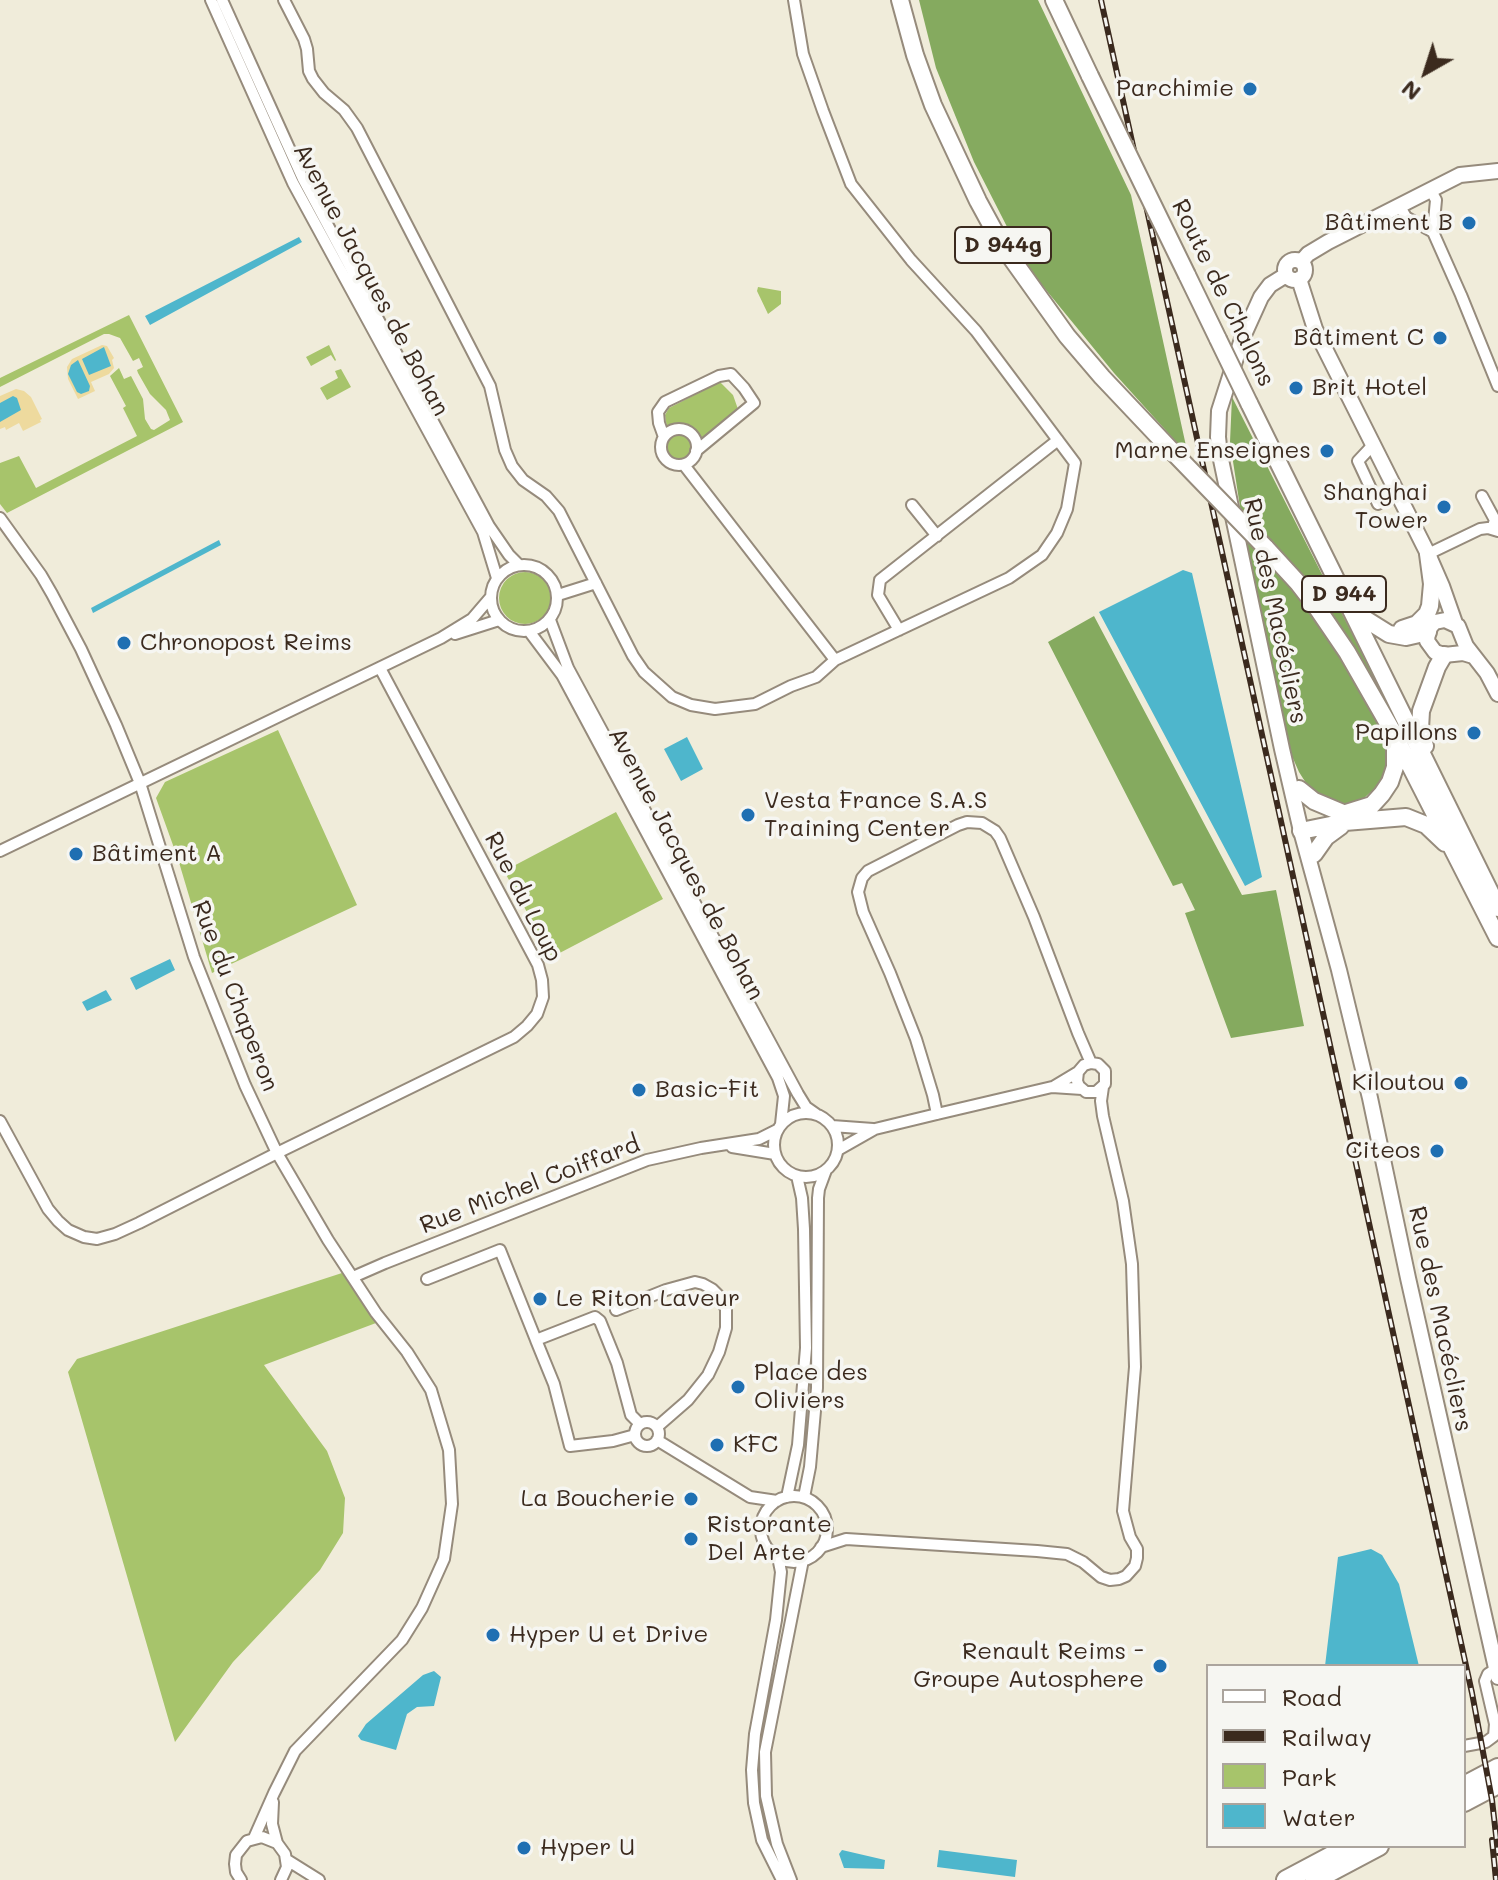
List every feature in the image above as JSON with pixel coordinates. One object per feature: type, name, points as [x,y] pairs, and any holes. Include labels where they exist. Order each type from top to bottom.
[{"type":"highway","points":[[1466,1785],[1498,1768]]},
{"type":"highway","points":[[1466,1801],[1498,1784]]},
{"type":"highway","points":[[1314,1873],[1347,1848]]},
{"type":"highway","points":[[1286,1880],[1314,1873],[1374,1848]]},
{"type":"highway","points":[[1270,1880],[1294,1868],[1314,1873]]},
{"type":"main road","name":"D 944g","points":[[900,0],[933,105],[1002,245],[1067,336],[1102,377],[1298,583],[1360,673],[1394,734]]},
{"type":"main road","name":"Route de Chalons","points":[[1054,0],[1498,908]]},
{"type":"main road","points":[[1302,507],[1365,619],[1389,634],[1406,637],[1431,627]]},
{"type":"main road","points":[[1376,627],[1391,630],[1410,628],[1427,614],[1432,584],[1428,554]]},
{"type":"main road","points":[[1437,785],[1420,720],[1431,682],[1448,654]]},
{"type":"main road","points":[[1314,854],[1345,818],[1372,805],[1390,782],[1395,767],[1394,734]]},
{"type":"main road","points":[[1394,734],[1498,938]]},
{"type":"main road","points":[[1299,789],[1345,818]]},
{"type":"main road","points":[[1304,826],[1345,818],[1406,817],[1426,825],[1456,855]]},
{"type":"street","name":"Avenue Jacques de Bohan","points":[[211,0],[293,183],[483,532],[497,578]]},
{"type":"street","name":"Avenue Jacques de Bohan","points":[[222,0],[303,179],[489,526],[519,565]]},
{"type":"street","points":[[284,0],[307,49],[313,79],[357,128],[490,386],[505,450],[512,466],[523,480],[554,503],[644,672],[672,697],[691,705],[715,709],[755,704],[816,677],[835,660],[1009,578],[1042,555],[1057,533],[1067,509],[1075,463],[976,331],[911,260],[851,184],[803,54],[794,0]]},
{"type":"street","points":[[1433,232],[1406,217],[1399,205],[1460,175],[1498,171]]},
{"type":"street","points":[[1430,189],[1436,200],[1433,232],[1498,386]]},
{"type":"street","name":"Rue des Macécliers","points":[[1399,205],[1328,242],[1301,262],[1290,260],[1285,266],[1292,277],[1270,285],[1261,297],[1248,322],[1228,379],[1218,424],[1220,455],[1282,749],[1304,826],[1370,1098],[1497,1673]]},
{"type":"street","points":[[1292,277],[1428,554],[1462,638],[1498,694]]},
{"type":"street","points":[[664,437],[658,412],[665,402],[719,376],[731,374],[754,403],[696,451],[684,465],[672,464],[663,456],[661,445],[664,437],[674,430],[686,431],[694,439],[696,451]]},
{"type":"street","points":[[899,630],[878,595],[880,580],[1058,440]]},
{"type":"street","points":[[1373,445],[1358,461],[1378,504]]},
{"type":"street","points":[[684,465],[835,660]]},
{"type":"street","points":[[1428,554],[1474,531],[1483,528],[1495,530],[1495,520],[1484,495],[1498,513]]},
{"type":"street","points":[[912,505],[937,536]]},
{"type":"street","name":"Rue du Chaperon","points":[[0,518],[41,575],[99,687],[140,783],[194,957],[242,1077],[277,1153],[328,1240],[431,1390],[449,1450],[452,1504],[444,1559],[422,1608],[402,1640],[295,1751],[254,1838],[236,1855],[236,1872],[241,1880]]},
{"type":"street","points":[[519,565],[545,571],[556,586],[558,595],[550,620],[529,631],[513,630],[499,620],[490,598],[497,578],[506,569],[519,565]]},
{"type":"street","points":[[558,595],[596,583]]},
{"type":"street","points":[[1442,586],[1441,610],[1427,641],[1435,652],[1473,656]]},
{"type":"street","points":[[0,851],[441,638],[472,619],[490,598]]},
{"type":"street","points":[[441,638],[499,620]]},
{"type":"street","name":"Avenue Jacques de Bohan","points":[[550,620],[568,668],[806,1107],[816,1114]]},
{"type":"street","points":[[1431,627],[1445,620],[1455,623]]},
{"type":"street","name":"Avenue Jacques de Bohan","points":[[529,631],[562,675],[778,1078],[784,1096],[779,1127]]},
{"type":"street","points":[[1448,654],[1459,647],[1462,638]]},
{"type":"street","name":"Rue du Loup","points":[[0,1121],[48,1209],[68,1230],[97,1239],[132,1227],[514,1037],[527,1026],[537,1014],[543,997],[538,965],[380,668]]},
{"type":"street","name":"Rue des Macécliers","points":[[1282,749],[1299,789],[1304,826],[1314,854],[1339,970]]},
{"type":"street","points":[[937,1114],[916,1039],[863,912],[858,892],[862,878],[868,871],[967,822],[982,823],[1000,838],[1091,1063]]},
{"type":"street","points":[[821,1547],[846,1539],[1067,1554],[1110,1580],[1126,1576],[1135,1566],[1137,1558],[1137,1549],[1130,1537],[1123,1511],[1135,1367],[1132,1264],[1123,1201],[1103,1116],[1101,1101],[1105,1071],[1098,1064],[1084,1065],[1052,1087],[875,1129],[838,1150]]},
{"type":"street","points":[[1078,1072],[1077,1081],[1082,1089]]},
{"type":"street","points":[[1052,1087],[1082,1089],[1091,1093],[1103,1087]]},
{"type":"street","points":[[806,1112],[816,1114],[832,1126],[838,1150],[826,1170],[817,1175],[797,1176],[779,1164],[774,1137],[788,1118],[806,1112]]},
{"type":"street","points":[[832,1126],[875,1129]]},
{"type":"street","name":"Rue Michel Coiffard","points":[[353,1277],[647,1160],[759,1139],[779,1127]]},
{"type":"street","name":"Rue Michel Coiffard","points":[[726,1145],[775,1154]]},
{"type":"street","points":[[804,1497],[810,1467],[817,1388],[818,1198],[826,1170]]},
{"type":"street","points":[[750,1497],[782,1499],[804,1497],[816,1504],[823,1513],[827,1527],[821,1547],[808,1560],[783,1560],[763,1542],[761,1530],[770,1506],[782,1499],[798,1445],[806,1348],[804,1229],[797,1176]]},
{"type":"street","points":[[427,1279],[500,1250],[554,1384],[570,1446],[635,1435]]},
{"type":"street","points":[[616,1310],[695,1282],[712,1289],[726,1309],[726,1328],[708,1375],[688,1400],[657,1427]]},
{"type":"street","points":[[536,1340],[595,1317],[600,1321],[617,1363],[631,1415],[640,1424]]},
{"type":"street","points":[[649,1422],[657,1427],[659,1436],[654,1444],[645,1446],[637,1441],[635,1435],[640,1424],[649,1422]]},
{"type":"street","points":[[657,1440],[750,1497],[763,1519]]},
{"type":"street","points":[[778,1557],[781,1572],[776,1620],[755,1734],[752,1770],[754,1803],[762,1840],[782,1880]]},
{"type":"street","points":[[791,1880],[777,1844],[766,1796],[765,1752],[803,1560]]},
{"type":"street","points":[[1466,1746],[1486,1742],[1494,1736],[1495,1724],[1485,1681],[1488,1674],[1497,1673]]},
{"type":"street","points":[[274,1793],[272,1824],[277,1843],[287,1860],[281,1880],[292,1880]]},
{"type":"street","points":[[254,1838],[270,1839],[277,1843]]},
{"type":"street","points":[[287,1860],[319,1880]]},
{"type":"green space","points":[[919,0],[1038,0],[1131,195],[1188,455],[1114,373],[1028,268],[974,162],[936,68]]},
{"type":"green space","points":[[758,287],[781,291],[781,304],[768,314],[757,291]]},
{"type":"green space","points":[[129,315],[183,422],[7,513],[0,504],[0,463],[19,456],[36,488],[137,436],[110,376],[119,368],[124,379],[131,376],[143,399],[145,419],[151,429],[170,420],[138,373],[137,370],[143,367],[139,358],[133,361],[120,338],[109,334],[0,387],[0,378]]},
{"type":"green space","points":[[329,345],[336,360],[331,355],[311,366],[306,357]]},
{"type":"green space","points":[[341,369],[351,387],[327,400],[320,388],[338,378],[335,371]]},
{"type":"green space","points":[[720,382],[733,395],[739,412],[701,443],[696,433],[687,427],[677,425],[667,428],[665,415],[669,408]]},
{"type":"green space","points":[[1232,397],[1403,734],[1382,782],[1363,799],[1340,806],[1311,791],[1291,754],[1245,539],[1230,442]]},
{"type":"green space","points":[[678,434],[687,438],[691,447],[687,456],[678,460],[669,456],[665,447],[669,438]]},
{"type":"green space","points":[[525,572],[544,579],[551,598],[544,617],[525,624],[506,617],[499,598],[506,579]]},
{"type":"green space","points":[[1094,616],[1242,895],[1276,890],[1304,1026],[1231,1038],[1185,913],[1195,910],[1182,883],[1173,886],[1048,642]]},
{"type":"green space","points":[[278,730],[357,905],[212,973],[156,798],[165,782]]},
{"type":"green space","points":[[616,812],[663,899],[552,957],[504,871]]},
{"type":"green space","points":[[342,1273],[376,1323],[264,1365],[327,1451],[345,1498],[343,1533],[320,1570],[233,1662],[175,1742],[68,1372],[77,1359]]},
{"type":"sand","points":[[102,345],[107,346],[114,358],[114,368],[109,374],[91,382],[95,391],[78,399],[68,379],[67,367],[72,359]]},
{"type":"sand","points":[[16,389],[31,397],[41,422],[23,431],[19,423],[6,430],[5,427],[0,429],[0,396]]},
{"type":"water","points":[[299,237],[302,242],[150,325],[145,316]]},
{"type":"water","points":[[104,347],[111,366],[89,375],[82,359]]},
{"type":"water","points":[[78,360],[90,386],[89,391],[81,394],[68,374],[71,365]]},
{"type":"water","points":[[13,396],[17,398],[21,410],[0,422],[0,403]]},
{"type":"water","points":[[219,540],[221,545],[93,613],[91,608]]},
{"type":"water","points":[[1183,570],[1192,573],[1262,877],[1245,886],[1099,612]]},
{"type":"water","points":[[687,737],[703,769],[681,781],[664,749]]},
{"type":"water","points":[[170,959],[175,970],[136,990],[130,978]]},
{"type":"water","points":[[106,990],[112,1000],[87,1011],[82,1002]]},
{"type":"water","points":[[1371,1549],[1382,1555],[1399,1584],[1419,1664],[1325,1664],[1338,1557]]},
{"type":"water","points":[[434,1671],[441,1677],[434,1706],[417,1707],[407,1714],[396,1750],[361,1740],[358,1736],[366,1724],[423,1675]]},
{"type":"water","points":[[842,1850],[885,1860],[884,1869],[844,1868],[839,1854]]},
{"type":"water","points":[[939,1850],[1017,1860],[1015,1877],[937,1867]]},
{"type":"railway","points":[[1101,0],[1466,1664]]},
{"type":"railway","points":[[1466,1666],[1492,1800],[1498,1853]]},
{"type":"railway","points":[[1492,1840],[1496,1880]]},
{"type":"place","name":"Parchimie","points":[[1250,89]]},
{"type":"place","name":"Bâtiment B","points":[[1469,223]]},
{"type":"place","name":"Bâtiment C","points":[[1440,338]]},
{"type":"place","name":"Brit Hotel","points":[[1296,388]]},
{"type":"place","name":"Marne Enseignes","points":[[1327,451]]},
{"type":"place","name":"Shanghai Tower","points":[[1444,507]]},
{"type":"place","name":"Chronopost Reims","points":[[124,643]]},
{"type":"place","name":"Papillons","points":[[1474,733]]},
{"type":"place","name":"Vesta France S.A.S Training Center","points":[[748,815]]},
{"type":"place","name":"Bâtiment A","points":[[76,854]]},
{"type":"place","name":"Kiloutou","points":[[1461,1083]]},
{"type":"place","name":"Basic-Fit","points":[[639,1090]]},
{"type":"place","name":"Citeos","points":[[1437,1151]]},
{"type":"place","name":"Le Riton Laveur","points":[[540,1299]]},
{"type":"place","name":"Place des Oliviers","points":[[738,1387]]},
{"type":"place","name":"KFC","points":[[717,1445]]},
{"type":"place","name":"La Boucherie","points":[[691,1499]]},
{"type":"place","name":"Ristorante Del Arte","points":[[691,1539]]},
{"type":"place","name":"Hyper U et Drive","points":[[493,1635]]},
{"type":"place","name":"Renault Reims - Groupe Autosphere","points":[[1160,1666]]},
{"type":"place","name":"Hyper U","points":[[524,1848]]}]
